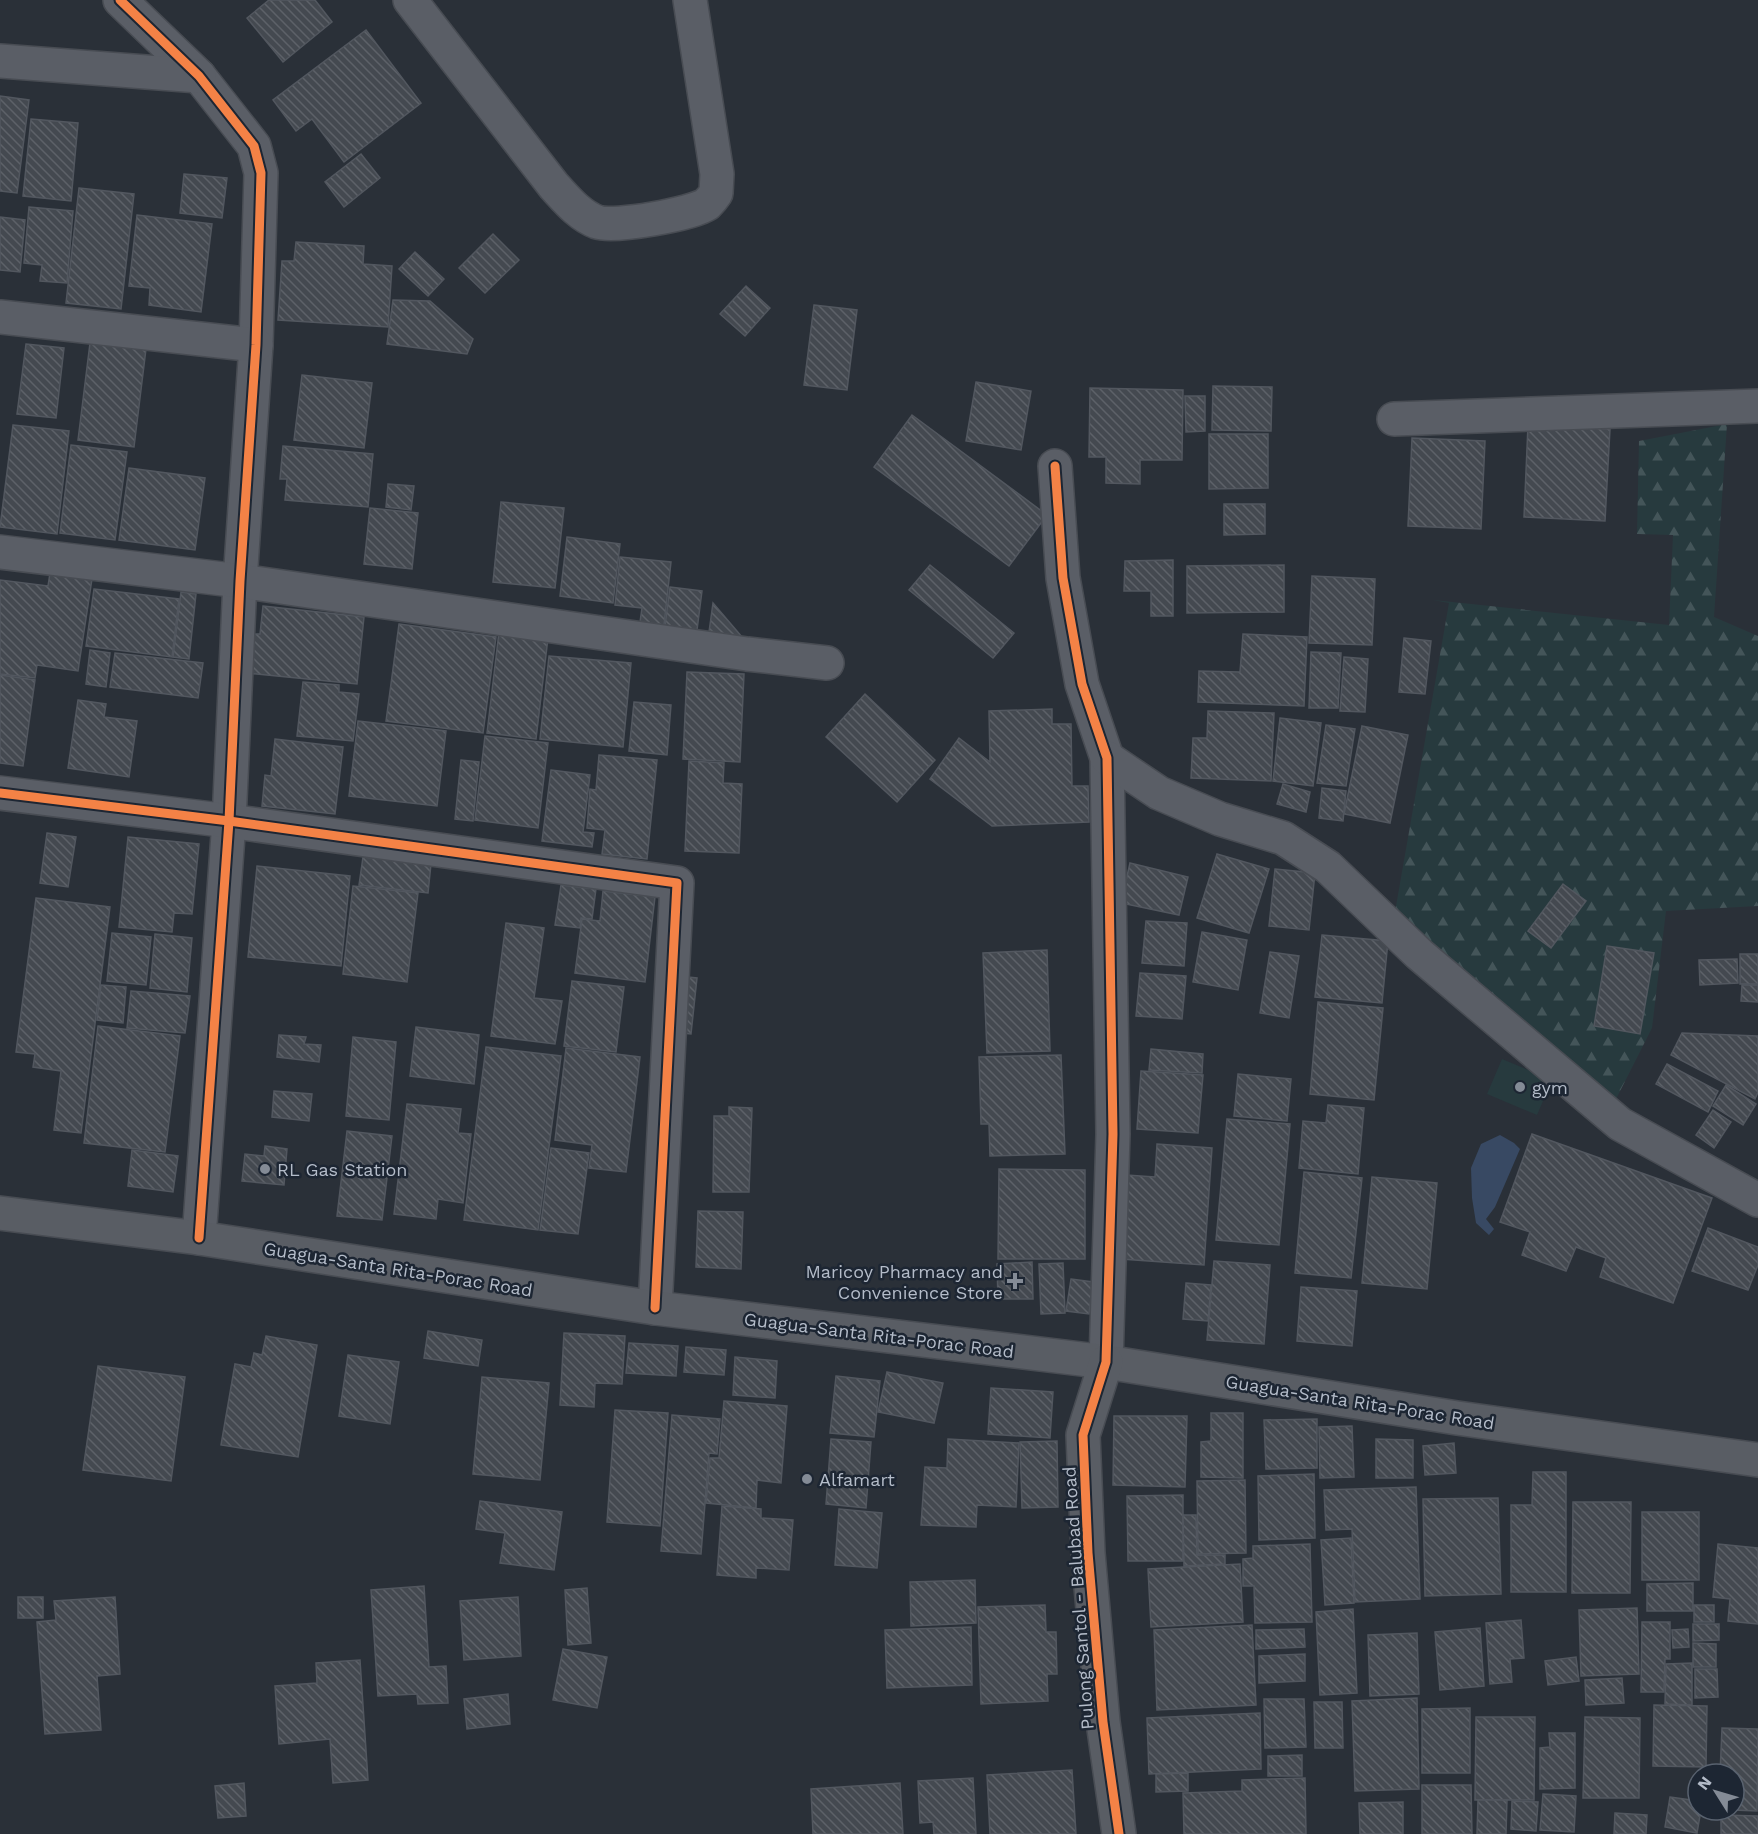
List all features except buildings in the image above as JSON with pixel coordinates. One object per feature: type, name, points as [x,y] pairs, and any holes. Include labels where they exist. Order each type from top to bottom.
[{"type":"main road","name":"Guagua-Santa Rita-Porac Road","points":[[0,1213],[199,1238],[655,1308],[1106,1362],[1457,1418],[1758,1460]]},
{"type":"main road","name":"Pulong Santol - Balubad Road","points":[[1106,1362],[1083,1436],[1088,1553],[1102,1722],[1119,1834]]},
{"type":"street","points":[[120,0],[199,76],[254,146],[261,173],[256,345],[240,582],[230,821],[199,1238]]},
{"type":"street","points":[[411,0],[554,186],[579,212],[599,222],[622,224],[686,212],[707,204],[717,193],[717,174],[690,0]]},
{"type":"street","points":[[0,61],[199,76]]},
{"type":"street","points":[[0,318],[256,345]]},
{"type":"street","points":[[1394,419],[1758,406]]},
{"type":"street","points":[[1054,466],[1063,578],[1080,674],[1107,758],[1113,1134],[1106,1362]]},
{"type":"street","points":[[0,552],[240,582],[747,654],[827,663]]},
{"type":"street","points":[[1107,758],[1159,793],[1220,819],[1282,838],[1328,867],[1419,954],[1620,1124],[1758,1200]]},
{"type":"street","points":[[0,793],[230,821],[677,883],[655,1308]]},
{"type":"green space","points":[[1727,424],[1714,617],[1758,636],[1758,906],[1666,911],[1652,1028],[1612,1107],[1395,912],[1449,603],[1433,600],[1669,625],[1673,535],[1637,534],[1639,441]]},
{"type":"green space","name":"gym","points":[[1502,1059],[1552,1080],[1537,1115],[1487,1094]]},
{"type":"water","points":[[1500,1135],[1520,1149],[1495,1207],[1486,1219],[1494,1229],[1489,1235],[1476,1223],[1471,1168],[1481,1144]]},
{"type":"cycle path","points":[[120,0],[199,76],[254,146],[261,173],[256,345],[240,581],[229,821],[199,1238]]},
{"type":"cycle path","points":[[1055,466],[1063,578],[1082,684],[1107,758],[1113,1134],[1106,1362],[1083,1435],[1088,1553],[1103,1722],[1119,1834]]},
{"type":"cycle path","points":[[0,793],[229,821],[677,883],[655,1308]]},
{"type":"place","name":"gym","points":[[1520,1087]]},
{"type":"place","name":"RL Gas Station","points":[[265,1169]]},
{"type":"place","name":"Maricoy Pharmacy and Convenience Store","points":[[1015,1281]]},
{"type":"place","name":"Alfamart","points":[[807,1479]]}]
